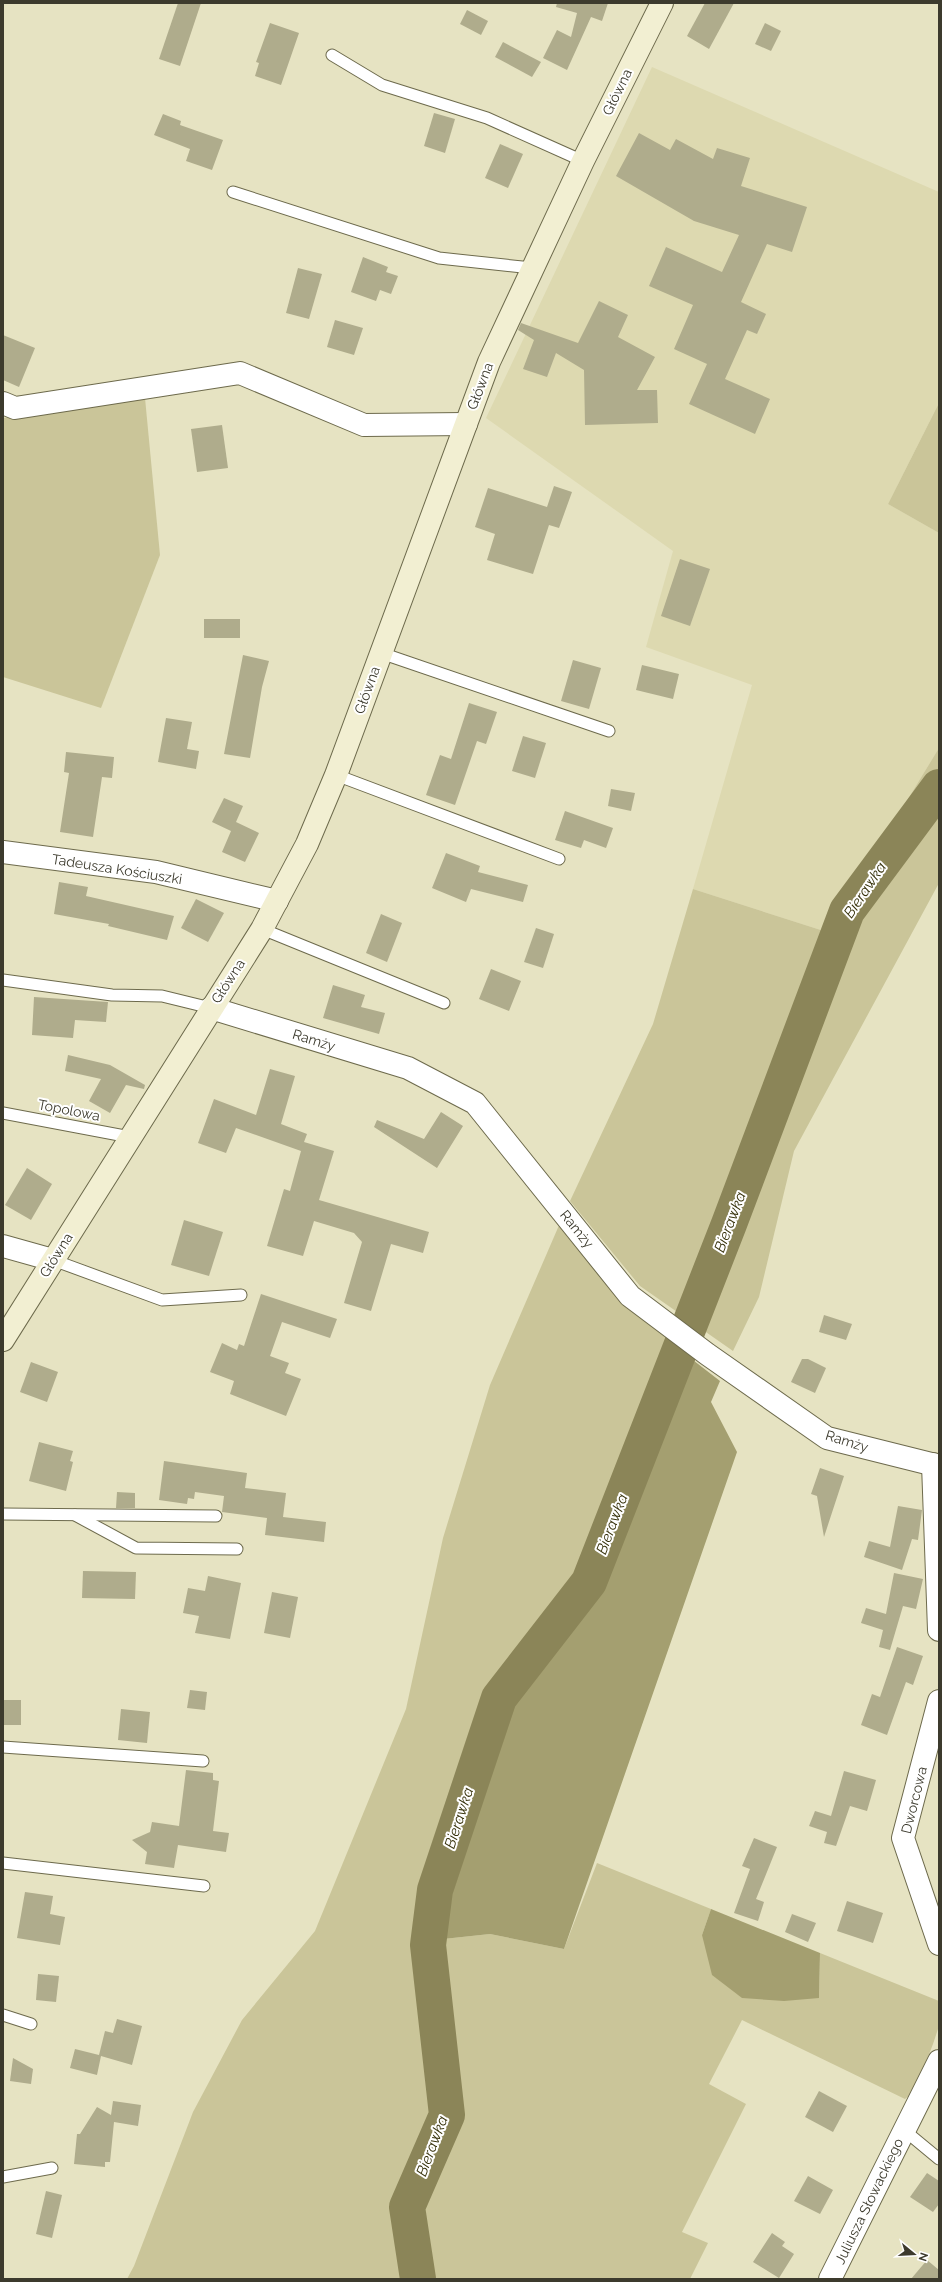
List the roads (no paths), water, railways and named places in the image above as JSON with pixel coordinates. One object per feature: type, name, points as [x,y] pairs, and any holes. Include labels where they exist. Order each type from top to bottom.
[{"type":"main road","name":"Główna","points":[[3,1340],[262,929],[307,844],[336,775],[489,362],[583,160],[662,3]]},
{"type":"street","points":[[3,403],[15,408],[240,374],[364,425],[466,424]]},
{"type":"street","name":"Tadeusza Kościuszki","points":[[3,852],[156,872],[277,901]]},
{"type":"street","name":"Ramży","points":[[211,1008],[408,1068],[475,1103],[630,1296],[707,1354],[827,1438],[936,1465]]},
{"type":"street","points":[[3,1246],[53,1260]]},
{"type":"street","points":[[936,1465],[939,1630]]},
{"type":"street","name":"Dworcowa","points":[[939,1701],[904,1838],[933,1915],[939,1944]]},
{"type":"street","points":[[906,2126],[939,2060]]},
{"type":"street","name":"Juliusza Słowackiego","points":[[830,2279],[906,2126]]},
{"type":"lane","points":[[332,55],[382,85],[487,118],[583,160]]},
{"type":"lane","points":[[233,192],[439,258],[532,268]]},
{"type":"lane","points":[[381,653],[610,731]]},
{"type":"lane","points":[[336,775],[559,859]]},
{"type":"lane","points":[[262,929],[444,1003]]},
{"type":"lane","points":[[3,980],[112,995],[162,996],[211,1008]]},
{"type":"lane","name":"Topolowa","points":[[3,1113],[130,1137]]},
{"type":"lane","points":[[53,1260],[162,1300],[240,1295]]},
{"type":"lane","points":[[3,1514],[216,1516]]},
{"type":"lane","points":[[75,1514],[136,1548],[237,1549]]},
{"type":"lane","points":[[3,1747],[202,1761]]},
{"type":"lane","points":[[3,1863],[204,1886]]},
{"type":"lane","points":[[3,2015],[31,2024]]},
{"type":"lane","points":[[906,2126],[939,2159]]},
{"type":"lane","points":[[3,2177],[52,2168]]},
{"type":"waterway","name":"Bierawka","points":[[418,2279],[407,2207],[447,2115],[428,1945],[435,1890],[499,1698],[589,1582],[729,1224],[847,911],[939,787]]}]
